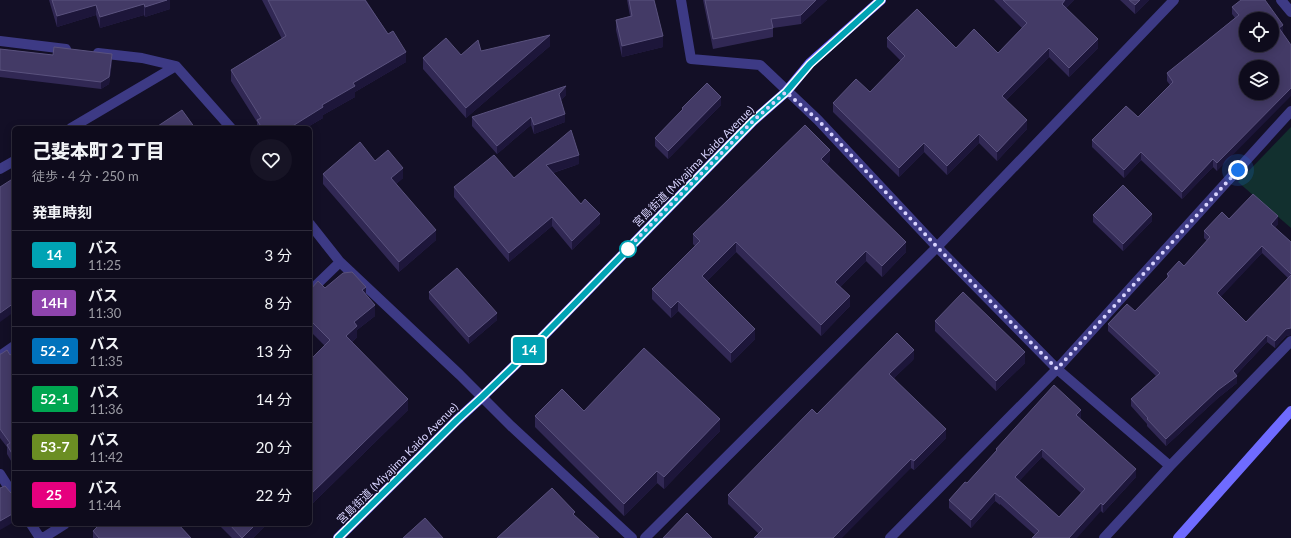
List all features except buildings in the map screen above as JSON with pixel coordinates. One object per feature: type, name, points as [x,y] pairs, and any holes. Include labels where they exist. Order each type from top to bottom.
[{"type":"street","points":[[681,0],[691,59],[760,65],[786,92],[818,120],[937,247],[1057,369],[1170,466]]},
{"type":"street","name":"宮島街道 (Miyajima Kaido Avenue)","points":[[338,538],[482,397],[753,121],[786,92],[810,64],[881,0]]},
{"type":"street","points":[[645,538],[937,247],[1174,0]]},
{"type":"street","points":[[1281,0],[1291,12]]},
{"type":"street","points":[[0,41],[142,58],[176,66],[229,126]]},
{"type":"street","points":[[73,126],[176,66]]},
{"type":"street","points":[[890,538],[1057,369],[1291,111]]},
{"type":"street","points":[[0,170],[12,162]]},
{"type":"street","points":[[312,227],[340,262],[511,426],[632,538]]},
{"type":"street","points":[[312,289],[340,262]]},
{"type":"street","points":[[1104,538],[1170,466],[1291,341]]},
{"type":"street","points":[[0,356],[12,347]]},
{"type":"street","points":[[1178,538],[1291,411]]},
{"type":"street","points":[[0,474],[12,493]]},
{"type":"street","points":[[32,526],[40,538]]},
{"type":"street","points":[[43,538],[62,526]]},
{"type":"green space","points":[[1291,127],[1291,228],[1238,182]]},
{"type":"bus line","name":"14","points":[[338,538],[457,420],[514,366],[753,121],[786,92],[810,64],[881,0]]},
{"type":"route","points":[[628,249],[624,252],[753,121],[786,92],[818,120],[937,247],[1057,369],[1238,170]]}]
